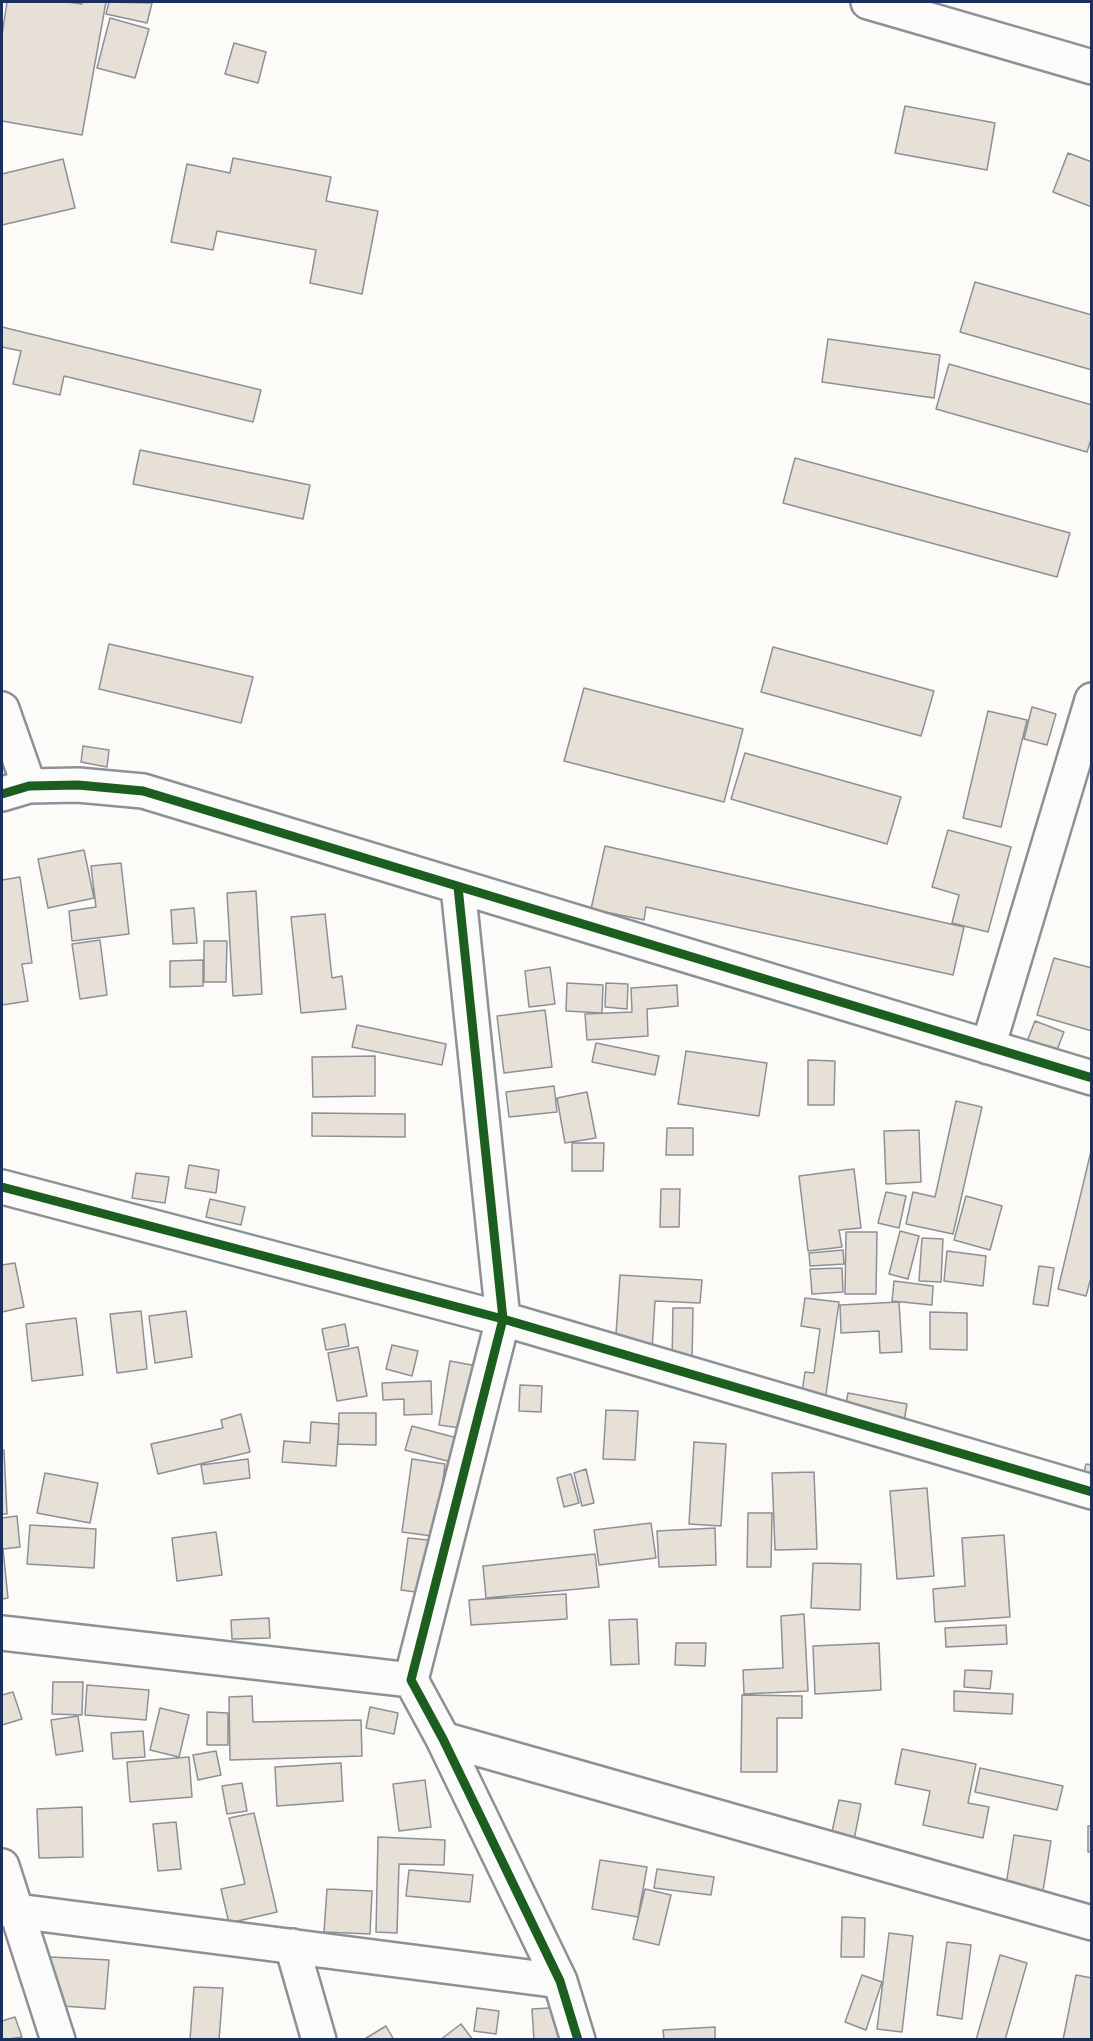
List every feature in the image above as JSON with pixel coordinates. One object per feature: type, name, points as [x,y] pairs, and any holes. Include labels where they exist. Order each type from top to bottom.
[{"type":"street","points":[[868,2],[1092,67]]},
{"type":"street","points":[[988,1047],[1092,700]]},
{"type":"street","points":[[2,709],[15,790],[78,784],[143,791],[1092,1078]]},
{"type":"street","points":[[458,887],[503,1319],[411,1680],[443,1739],[560,1981],[578,2040]]},
{"type":"street","points":[[2,1187],[503,1319],[1092,1492]]},
{"type":"street","points":[[2,1633],[411,1680]]},
{"type":"street","points":[[443,1739],[1092,1923]]},
{"type":"street","points":[[2,1866],[8,1909],[58,2040]]},
{"type":"street","points":[[8,1909],[560,1981]]},
{"type":"street","points":[[292,1946],[319,2040]]},
{"type":"building","points":[[7,2],[82,4],[82,2],[106,2],[82,135],[2,121],[2,35]]},
{"type":"building","points":[[109,2],[152,3],[147,23],[106,14]]},
{"type":"building","points":[[110,18],[149,29],[135,78],[97,68]]},
{"type":"building","points":[[234,43],[266,52],[258,83],[225,74]]},
{"type":"building","points":[[905,106],[995,123],[987,170],[895,153]]},
{"type":"building","points":[[1068,153],[1092,162],[1092,207],[1053,192]]},
{"type":"building","points":[[233,158],[331,177],[326,201],[378,211],[362,294],[310,283],[316,250],[217,231],[213,250],[171,242],[187,164],[230,173]]},
{"type":"building","points":[[63,159],[75,208],[2,225],[2,174]]},
{"type":"building","points":[[975,282],[1092,315],[1092,370],[960,332]]},
{"type":"building","points":[[2,327],[261,390],[253,422],[64,376],[60,395],[13,384],[21,351],[2,347]]},
{"type":"building","points":[[828,339],[940,355],[934,398],[822,382]]},
{"type":"building","points":[[949,364],[1092,405],[1092,436],[1087,452],[936,409]]},
{"type":"building","points":[[140,450],[310,485],[303,519],[133,484]]},
{"type":"building","points":[[795,458],[1070,533],[1057,577],[783,503]]},
{"type":"building","points":[[109,644],[253,677],[241,723],[99,689]]},
{"type":"building","points":[[773,647],[934,691],[921,736],[761,692]]},
{"type":"building","points":[[584,688],[743,729],[724,802],[564,761]]},
{"type":"building","points":[[1032,707],[1056,714],[1047,745],[1024,739]]},
{"type":"building","points":[[988,711],[1027,720],[1001,827],[963,818]]},
{"type":"building","points":[[83,746],[109,750],[107,767],[81,762]]},
{"type":"building","points":[[745,753],[901,797],[887,844],[731,799]]},
{"type":"building","points":[[948,830],[1011,847],[988,932],[952,923],[959,895],[932,887]]},
{"type":"building","points":[[605,846],[964,927],[953,975],[646,907],[644,920],[591,909]]},
{"type":"building","points":[[84,850],[94,898],[48,908],[38,859]]},
{"type":"building","points":[[121,863],[129,934],[72,941],[69,911],[96,907],[91,866]]},
{"type":"building","points":[[20,877],[32,963],[22,964],[28,1001],[2,1005],[2,880]]},
{"type":"building","points":[[256,891],[262,994],[233,996],[227,893]]},
{"type":"building","points":[[194,908],[197,943],[173,944],[171,910]]},
{"type":"building","points":[[325,914],[332,978],[342,976],[346,1009],[301,1013],[291,917]]},
{"type":"building","points":[[100,940],[107,995],[80,999],[72,944]]},
{"type":"building","points":[[204,941],[227,941],[226,982],[204,982]]},
{"type":"building","points":[[1054,958],[1092,968],[1092,1031],[1037,1015]]},
{"type":"building","points":[[203,960],[203,986],[170,987],[170,961]]},
{"type":"building","points":[[550,967],[555,1004],[529,1007],[525,971]]},
{"type":"building","points":[[567,983],[603,985],[602,1013],[566,1011]]},
{"type":"building","points":[[606,983],[628,984],[627,1009],[605,1007]]},
{"type":"building","points":[[677,985],[678,1006],[647,1009],[648,1036],[587,1040],[585,1014],[632,1012],[631,988]]},
{"type":"building","points":[[545,1010],[552,1067],[504,1073],[497,1016]]},
{"type":"building","points":[[1035,1021],[1064,1032],[1053,1060],[1024,1049]]},
{"type":"building","points":[[357,1025],[446,1044],[442,1065],[352,1047]]},
{"type":"building","points":[[596,1043],[659,1056],[655,1075],[592,1062]]},
{"type":"building","points":[[686,1051],[767,1063],[759,1116],[678,1104]]},
{"type":"building","points":[[375,1056],[375,1096],[313,1097],[312,1057]]},
{"type":"building","points":[[808,1060],[835,1061],[834,1105],[808,1105]]},
{"type":"building","points":[[554,1086],[557,1112],[509,1117],[506,1092]]},
{"type":"building","points":[[587,1092],[596,1138],[565,1143],[557,1098]]},
{"type":"building","points":[[956,1101],[982,1107],[953,1234],[906,1224],[913,1192],[935,1197]]},
{"type":"building","points":[[312,1113],[405,1114],[405,1137],[312,1136]]},
{"type":"building","points":[[667,1128],[693,1128],[693,1155],[666,1155]]},
{"type":"building","points":[[919,1130],[921,1182],[886,1184],[884,1131]]},
{"type":"building","points":[[572,1143],[604,1143],[603,1171],[572,1171]]},
{"type":"building","points":[[1092,1147],[1092,1274],[1086,1296],[1058,1289]]},
{"type":"building","points":[[189,1165],[219,1170],[216,1193],[185,1188]]},
{"type":"building","points":[[854,1169],[861,1228],[839,1230],[842,1247],[808,1251],[799,1176]]},
{"type":"building","points":[[136,1173],[169,1177],[165,1203],[132,1198]]},
{"type":"building","points":[[661,1189],[680,1189],[679,1227],[660,1227]]},
{"type":"building","points":[[886,1192],[906,1196],[899,1228],[878,1223]]},
{"type":"building","points":[[966,1196],[1002,1206],[990,1250],[954,1240]]},
{"type":"building","points":[[210,1199],[245,1207],[241,1225],[206,1217]]},
{"type":"building","points":[[900,1231],[919,1236],[908,1279],[889,1274]]},
{"type":"building","points":[[846,1232],[877,1232],[876,1294],[845,1294]]},
{"type":"building","points":[[922,1238],[943,1239],[941,1282],[919,1281]]},
{"type":"building","points":[[843,1250],[844,1264],[810,1266],[809,1253]]},
{"type":"building","points":[[947,1251],[986,1256],[983,1286],[944,1281]]},
{"type":"building","points":[[15,1263],[24,1307],[2,1312],[2,1265]]},
{"type":"building","points":[[1039,1266],[1054,1268],[1048,1306],[1033,1304]]},
{"type":"building","points":[[842,1268],[843,1292],[812,1294],[810,1269]]},
{"type":"building","points":[[620,1275],[702,1280],[700,1303],[655,1301],[652,1351],[615,1349]]},
{"type":"building","points":[[894,1281],[933,1286],[932,1305],[892,1301]]},
{"type":"building","points":[[805,1298],[839,1302],[825,1401],[801,1398],[805,1372],[814,1373],[820,1329],[801,1326]]},
{"type":"building","points":[[899,1302],[902,1352],[880,1353],[879,1331],[841,1333],[840,1305]]},
{"type":"building","points":[[673,1308],[693,1308],[692,1362],[672,1361]]},
{"type":"building","points":[[141,1311],[147,1369],[117,1373],[110,1314]]},
{"type":"building","points":[[186,1311],[192,1357],[155,1363],[149,1316]]},
{"type":"building","points":[[930,1312],[967,1313],[967,1350],[930,1349]]},
{"type":"building","points":[[76,1318],[83,1375],[32,1381],[26,1324]]},
{"type":"building","points":[[345,1324],[349,1346],[326,1350],[322,1329]]},
{"type":"building","points":[[392,1345],[418,1351],[412,1376],[386,1369]]},
{"type":"building","points":[[358,1347],[367,1396],[337,1401],[328,1353]]},
{"type":"building","points":[[450,1361],[477,1366],[467,1429],[439,1425]]},
{"type":"building","points":[[431,1381],[432,1414],[404,1415],[404,1399],[383,1400],[382,1383]]},
{"type":"building","points":[[520,1385],[542,1386],[541,1412],[519,1411]]},
{"type":"building","points":[[848,1393],[907,1404],[903,1427],[844,1416]]},
{"type":"building","points":[[606,1410],[638,1411],[635,1460],[603,1459]]},
{"type":"building","points":[[339,1413],[376,1413],[376,1445],[338,1444]]},
{"type":"building","points":[[241,1414],[250,1452],[158,1474],[151,1444],[223,1428],[221,1420]]},
{"type":"building","points":[[311,1422],[339,1424],[336,1466],[282,1462],[284,1441],[310,1443]]},
{"type":"building","points":[[412,1426],[461,1439],[455,1463],[405,1450]]},
{"type":"building","points":[[694,1442],[726,1444],[721,1526],[689,1524]]},
{"type":"building","points":[[2,1450],[4,1450],[7,1514],[2,1514]]},
{"type":"building","points":[[248,1459],[250,1478],[204,1484],[201,1465]]},
{"type":"building","points":[[412,1459],[445,1464],[439,1512],[447,1538],[402,1532]]},
{"type":"building","points":[[1086,1464],[1092,1465],[1092,1483],[1082,1481]]},
{"type":"building","points":[[586,1469],[594,1503],[582,1506],[574,1473]]},
{"type":"building","points":[[814,1472],[817,1549],[775,1550],[772,1473]]},
{"type":"building","points":[[45,1473],[98,1483],[90,1523],[37,1513]]},
{"type":"building","points":[[571,1474],[579,1503],[564,1507],[557,1478]]},
{"type":"building","points":[[927,1488],[934,1576],[897,1579],[890,1491]]},
{"type":"building","points":[[748,1513],[772,1513],[771,1567],[747,1567]]},
{"type":"building","points":[[17,1516],[20,1547],[3,1549],[8,1598],[2,1599],[2,1518]]},
{"type":"building","points":[[651,1523],[656,1558],[599,1565],[594,1530]]},
{"type":"building","points":[[30,1525],[96,1529],[94,1568],[27,1564]]},
{"type":"building","points":[[715,1528],[716,1565],[659,1567],[657,1531]]},
{"type":"building","points":[[216,1532],[222,1575],[177,1581],[172,1538]]},
{"type":"building","points":[[1004,1535],[1010,1617],[935,1622],[933,1589],[965,1586],[962,1538]]},
{"type":"building","points":[[408,1538],[438,1541],[430,1594],[401,1590]]},
{"type":"building","points":[[595,1554],[599,1587],[486,1598],[483,1566]]},
{"type":"building","points":[[813,1563],[861,1564],[860,1610],[811,1608]]},
{"type":"building","points":[[566,1594],[567,1619],[471,1625],[469,1600]]},
{"type":"building","points":[[804,1614],[808,1691],[744,1694],[743,1670],[783,1668],[781,1616]]},
{"type":"building","points":[[269,1618],[270,1638],[232,1639],[231,1620]]},
{"type":"building","points":[[637,1619],[639,1664],[611,1665],[609,1620]]},
{"type":"building","points":[[1006,1625],[1007,1644],[946,1647],[945,1628]]},
{"type":"building","points":[[676,1643],[706,1643],[705,1666],[675,1665]]},
{"type":"building","points":[[879,1643],[881,1690],[815,1694],[813,1646]]},
{"type":"building","points":[[965,1670],[992,1671],[990,1689],[964,1687]]},
{"type":"building","points":[[53,1682],[83,1682],[82,1715],[52,1714]]},
{"type":"building","points":[[87,1685],[149,1690],[146,1720],[85,1715]]},
{"type":"building","points":[[954,1691],[1013,1694],[1012,1714],[954,1711]]},
{"type":"building","points":[[13,1692],[22,1719],[2,1725],[2,1695]]},
{"type":"building","points":[[742,1695],[802,1696],[802,1718],[777,1718],[777,1772],[741,1772]]},
{"type":"building","points":[[252,1696],[253,1722],[361,1720],[362,1756],[230,1760],[229,1697]]},
{"type":"building","points":[[370,1707],[398,1713],[394,1734],[366,1728]]},
{"type":"building","points":[[160,1708],[189,1715],[179,1757],[150,1750]]},
{"type":"building","points":[[207,1712],[228,1713],[228,1745],[207,1745]]},
{"type":"building","points":[[78,1716],[83,1751],[56,1755],[51,1720]]},
{"type":"building","points":[[143,1731],[145,1757],[113,1759],[111,1733]]},
{"type":"building","points":[[902,1749],[976,1764],[968,1803],[989,1807],[983,1838],[923,1825],[930,1791],[895,1784]]},
{"type":"building","points":[[216,1751],[221,1775],[198,1780],[193,1755]]},
{"type":"building","points":[[189,1757],[192,1797],[130,1802],[127,1762]]},
{"type":"building","points":[[341,1763],[343,1801],[277,1806],[275,1767]]},
{"type":"building","points":[[980,1768],[1063,1786],[1057,1810],[975,1792]]},
{"type":"building","points":[[425,1780],[431,1827],[399,1831],[393,1784]]},
{"type":"building","points":[[242,1783],[247,1811],[227,1814],[222,1786]]},
{"type":"building","points":[[839,1800],[861,1804],[854,1840],[831,1836]]},
{"type":"building","points":[[82,1807],[83,1857],[39,1858],[37,1809]]},
{"type":"building","points":[[254,1813],[277,1912],[229,1923],[221,1889],[245,1884],[229,1818]]},
{"type":"building","points":[[176,1822],[181,1869],[158,1871],[153,1824]]},
{"type":"building","points":[[1088,1826],[1092,1826],[1092,1852],[1088,1852]]},
{"type":"building","points":[[1014,1835],[1051,1841],[1042,1897],[1005,1891]]},
{"type":"building","points":[[378,1837],[445,1840],[444,1865],[399,1864],[397,1933],[376,1932]]},
{"type":"building","points":[[600,1860],[647,1867],[638,1917],[592,1909]]},
{"type":"building","points":[[657,1869],[714,1877],[711,1895],[654,1888]]},
{"type":"building","points":[[409,1870],[473,1875],[470,1902],[406,1896]]},
{"type":"building","points":[[327,1889],[372,1891],[370,1934],[324,1932]]},
{"type":"building","points":[[645,1889],[671,1895],[659,1945],[633,1939]]},
{"type":"building","points":[[842,1917],[865,1918],[864,1957],[841,1957]]},
{"type":"building","points":[[889,1933],[913,1936],[902,2032],[877,2029]]},
{"type":"building","points":[[947,1942],[971,1945],[962,2019],[937,2015]]},
{"type":"building","points":[[1000,1955],[1027,1963],[1005,2040],[976,2040]]},
{"type":"building","points":[[51,1957],[109,1960],[105,2009],[48,2005]]},
{"type":"building","points":[[862,1975],[882,1982],[866,2030],[845,2022]]},
{"type":"building","points":[[1076,1975],[1092,1978],[1092,2040],[1063,2040]]},
{"type":"building","points":[[194,1987],[223,1988],[219,2040],[190,2040]]},
{"type":"building","points":[[566,2007],[568,2040],[534,2040],[532,2009]]},
{"type":"building","points":[[477,2008],[499,2011],[496,2034],[474,2031]]},
{"type":"building","points":[[15,2017],[22,2037],[2,2040],[2,2021]]},
{"type":"building","points":[[461,2024],[473,2040],[440,2040]]},
{"type":"building","points":[[386,2026],[394,2040],[363,2040]]},
{"type":"building","points":[[715,2027],[715,2040],[664,2040],[663,2030]]},
{"type":"cycle path","points":[[2,794],[29,786],[78,785],[143,791],[1092,1078]]},
{"type":"cycle path","points":[[458,887],[503,1319],[411,1680],[443,1739],[560,1981],[578,2040]]},
{"type":"cycle path","points":[[2,1187],[503,1319],[1092,1492]]}]
